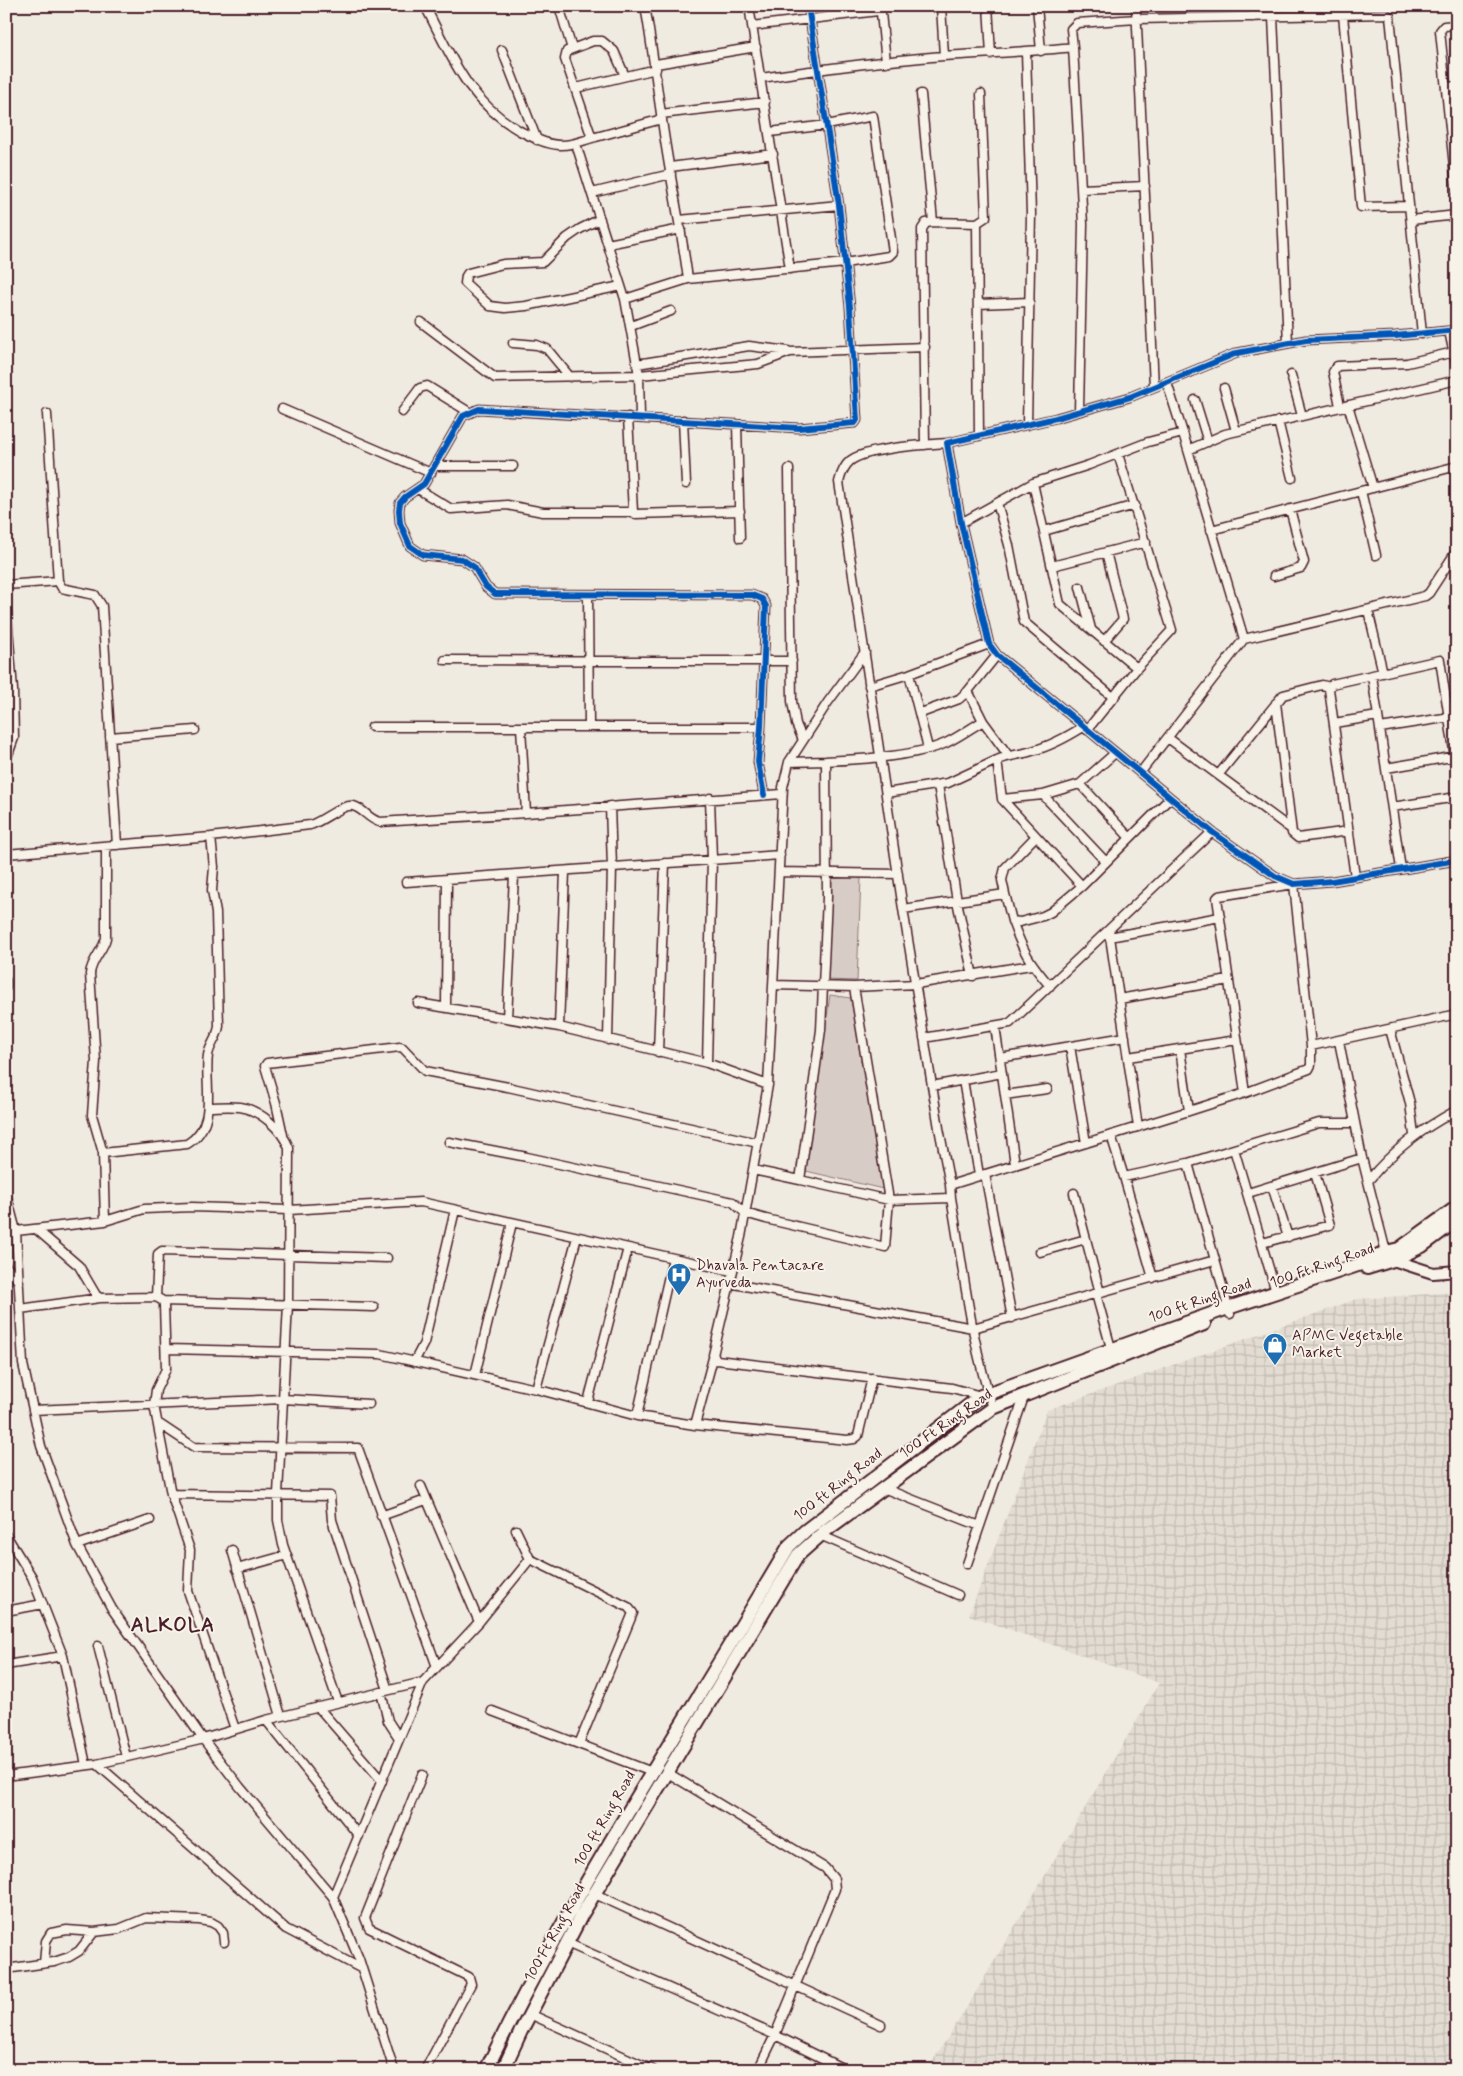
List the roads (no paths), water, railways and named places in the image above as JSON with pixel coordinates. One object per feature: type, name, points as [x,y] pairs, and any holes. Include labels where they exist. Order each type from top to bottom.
[{"type":"main road","name":"100 ft Ring Road","points":[[486,2070],[521,1998],[652,1772],[789,1546],[805,1531],[984,1394],[1111,1348],[1229,1311],[1276,1292],[1389,1256],[1457,1207]]},
{"type":"main road","name":"100 Ft Ring Road","points":[[503,2070],[567,1943],[595,1894],[798,1555],[820,1535],[993,1408],[1229,1311],[1422,1246],[1457,1220]]},
{"type":"street","points":[[425,6],[464,80],[484,105],[509,124],[537,140],[559,145],[576,144],[662,117],[765,102]]},
{"type":"street","points":[[559,6],[572,48]]},
{"type":"street","points":[[645,6],[688,279]]},
{"type":"street","points":[[749,6],[790,269]]},
{"type":"street","points":[[764,794],[758,762],[766,606],[762,599],[757,596],[495,594],[486,587],[474,567],[462,559],[423,554],[410,546],[404,535],[399,510],[400,503],[405,497],[418,489],[433,470],[463,416],[479,409],[640,417],[799,428],[855,423],[857,420],[852,349],[839,205],[808,6]]},
{"type":"street","points":[[940,6],[944,56]]},
{"type":"street","points":[[988,6],[991,54]]},
{"type":"street","points":[[1037,6],[1041,51]]},
{"type":"street","points":[[1136,6],[1154,387]]},
{"type":"street","points":[[1253,6],[1254,18]]},
{"type":"street","points":[[1301,6],[1302,16]]},
{"type":"street","points":[[752,26],[878,10],[881,13],[886,62]]},
{"type":"street","points":[[1080,411],[1084,224],[1071,29],[1077,23],[1137,19],[1386,14],[1392,18],[1422,334]]},
{"type":"street","points":[[1343,15],[1361,207],[1409,206]]},
{"type":"street","points":[[1272,17],[1288,343]]},
{"type":"street","points":[[1457,25],[1444,26],[1440,31],[1454,141],[1457,196]]},
{"type":"street","points":[[592,138],[565,59],[567,51],[593,41],[607,43],[618,57],[625,76]]},
{"type":"street","points":[[576,88],[656,67],[756,47]]},
{"type":"street","points":[[761,78],[944,56],[1073,48]]},
{"type":"street","points":[[502,50],[537,140]]},
{"type":"street","points":[[1026,52],[1031,214],[1027,425]]},
{"type":"street","points":[[1446,87],[1457,86]]},
{"type":"street","points":[[921,94],[933,222]]},
{"type":"street","points":[[925,445],[922,229],[926,223],[977,223],[986,217],[981,94]]},
{"type":"street","points":[[625,299],[688,279],[845,264],[889,256],[893,252],[873,116],[827,125],[770,132]]},
{"type":"street","points":[[576,144],[625,299],[639,375],[640,417]]},
{"type":"street","points":[[592,193],[671,171],[773,154]]},
{"type":"street","points":[[1082,189],[1145,186]]},
{"type":"street","points":[[679,220],[839,205]]},
{"type":"street","points":[[1411,220],[1457,215]]},
{"type":"street","points":[[600,219],[580,229],[568,238],[543,262],[530,264],[513,262],[494,266],[468,273],[465,283],[490,306],[504,308],[526,306],[621,286]]},
{"type":"street","points":[[977,223],[979,436]]},
{"type":"street","points":[[608,244],[681,229]]},
{"type":"street","points":[[978,304],[1030,302]]},
{"type":"street","points":[[631,326],[671,311]]},
{"type":"street","points":[[421,322],[495,378],[639,375],[758,364],[790,352]]},
{"type":"street","points":[[993,1408],[984,1394],[903,909],[839,482],[841,473],[849,462],[859,455],[947,443],[1027,425],[1130,396],[1237,353],[1288,343],[1306,340],[1422,334],[1453,330],[1457,368]]},
{"type":"street","points":[[513,343],[537,345],[547,350],[570,377]]},
{"type":"street","points":[[637,364],[749,346],[790,352],[925,347]]},
{"type":"street","points":[[1373,488],[1333,372],[1336,366],[1407,363],[1454,352]]},
{"type":"street","points":[[1291,375],[1302,416]]},
{"type":"street","points":[[1188,450],[1236,431],[1457,380]]},
{"type":"street","points":[[1166,383],[1183,433],[1210,530],[1244,639]]},
{"type":"street","points":[[402,412],[420,388],[427,386],[469,412]]},
{"type":"street","points":[[1224,388],[1236,431]]},
{"type":"street","points":[[1196,400],[1208,442]]},
{"type":"street","points":[[282,410],[433,470],[513,466]]},
{"type":"street","points":[[47,414],[58,581],[62,588],[95,595],[102,606],[117,845]]},
{"type":"street","points":[[628,417],[633,512]]},
{"type":"street","points":[[683,420],[686,484]]},
{"type":"street","points":[[1278,421],[1292,478]]},
{"type":"street","points":[[737,424],[740,538]]},
{"type":"street","points":[[961,523],[1033,483],[1148,442],[1183,433]]},
{"type":"street","points":[[947,443],[961,523],[989,644],[997,655],[1212,832],[1260,867],[1294,884]]},
{"type":"street","points":[[886,793],[948,783],[997,760],[1032,752],[1057,743],[1085,729],[1172,630],[1118,454]]},
{"type":"street","points":[[1210,530],[1457,466]]},
{"type":"street","points":[[789,469],[793,711],[803,740]]},
{"type":"street","points":[[1033,483],[1060,604],[1137,668]]},
{"type":"street","points":[[418,489],[451,509],[507,505],[544,512],[633,512],[638,515],[740,511]]},
{"type":"street","points":[[1361,491],[1376,555]]},
{"type":"street","points":[[997,503],[1009,545],[1024,622],[1114,698]]},
{"type":"street","points":[[1044,531],[1135,505]]},
{"type":"street","points":[[1274,576],[1301,568],[1304,562],[1290,509]]},
{"type":"street","points":[[1052,566],[1146,542]]},
{"type":"street","points":[[1140,773],[1244,639],[1425,596],[1429,593],[1457,550]]},
{"type":"street","points":[[1104,641],[1123,618],[1106,552]]},
{"type":"street","points":[[6,585],[58,581]]},
{"type":"street","points":[[1080,587],[1091,630]]},
{"type":"street","points":[[588,595],[590,727]]},
{"type":"street","points":[[6,602],[14,690],[14,738],[6,760]]},
{"type":"street","points":[[1368,610],[1383,673]]},
{"type":"street","points":[[869,686],[909,674],[989,644]]},
{"type":"street","points":[[695,1425],[713,1358],[746,1213],[768,1085],[782,794],[789,762],[828,702],[865,652]]},
{"type":"street","points":[[920,714],[951,703],[968,691],[997,655]]},
{"type":"street","points":[[445,660],[792,661]]},
{"type":"street","points":[[1219,774],[1276,703],[1287,693],[1322,685],[1330,686],[1440,660],[1453,717],[1457,770]]},
{"type":"street","points":[[909,674],[928,748]]},
{"type":"street","points":[[1372,676],[1401,869]]},
{"type":"street","points":[[1330,686],[1355,877]]},
{"type":"street","points":[[968,691],[983,721],[1008,756]]},
{"type":"street","points":[[1276,703],[1291,829]]},
{"type":"street","points":[[1334,723],[1378,716]]},
{"type":"street","points":[[1380,728],[1453,717]]},
{"type":"street","points":[[789,762],[880,757],[928,748],[947,742],[983,721]]},
{"type":"street","points":[[372,727],[761,727]]},
{"type":"street","points":[[521,727],[526,813]]},
{"type":"street","points":[[110,737],[195,730]]},
{"type":"street","points":[[1168,738],[1291,829],[1298,838],[1349,831]]},
{"type":"street","points":[[1002,799],[1043,795],[1080,784],[1115,753]]},
{"type":"street","points":[[1386,768],[1456,756]]},
{"type":"street","points":[[997,760],[1002,799],[1082,886]]},
{"type":"street","points":[[800,1180],[821,1030],[827,873],[826,761]]},
{"type":"street","points":[[1080,784],[1130,838]]},
{"type":"street","points":[[938,785],[957,902],[973,976]]},
{"type":"street","points":[[6,854],[211,837],[310,825],[350,805],[355,806],[380,822],[782,794]]},
{"type":"street","points":[[1043,795],[1106,862]]},
{"type":"street","points":[[1392,806],[1457,797]]},
{"type":"street","points":[[707,1063],[712,859],[710,798]]},
{"type":"street","points":[[1012,921],[1020,922],[1051,912],[1082,886],[1170,798]]},
{"type":"street","points":[[608,1040],[612,867],[610,806]]},
{"type":"street","points":[[924,1038],[1010,1023],[1109,933],[1212,832]]},
{"type":"street","points":[[1036,836],[1005,868],[1002,880],[1012,921],[1024,952],[1031,964],[1050,986]]},
{"type":"street","points":[[103,1154],[187,1144],[194,1140],[203,1126],[208,1107],[208,1054],[219,1026],[216,913],[212,890],[214,868],[211,837]]},
{"type":"street","points":[[105,1221],[103,1154],[92,1115],[96,1061],[90,974],[92,964],[104,946],[106,938],[106,846]]},
{"type":"street","points":[[406,882],[514,876],[780,855]]},
{"type":"street","points":[[1245,1092],[1217,898],[1219,896],[1294,884],[1332,881],[1457,860]]},
{"type":"street","points":[[658,1052],[665,863]]},
{"type":"street","points":[[559,1027],[565,872]]},
{"type":"street","points":[[779,872],[898,874]]},
{"type":"street","points":[[507,1018],[514,876]]},
{"type":"street","points":[[446,1008],[447,880]]},
{"type":"street","points":[[950,1185],[1189,1111],[1309,1068],[1312,1065],[1311,1046],[1294,884]]},
{"type":"street","points":[[903,909],[1005,894]]},
{"type":"street","points":[[1109,933],[1220,917]]},
{"type":"street","points":[[1109,933],[1138,1127]]},
{"type":"street","points":[[773,985],[854,987],[916,984],[973,976],[1031,964]]},
{"type":"street","points":[[1119,999],[1229,980]]},
{"type":"street","points":[[6,981],[6,987]]},
{"type":"street","points":[[449,1142],[527,1157],[732,1202],[746,1213],[885,1247],[889,1200],[854,987]]},
{"type":"street","points":[[418,1003],[559,1027],[707,1063],[768,1085]]},
{"type":"street","points":[[1311,1046],[1457,1014]]},
{"type":"street","points":[[995,1026],[1015,1164]]},
{"type":"street","points":[[1390,1029],[1410,1103],[1414,1135]]},
{"type":"street","points":[[1000,1058],[1125,1037]]},
{"type":"street","points":[[1128,1057],[1238,1040]]},
{"type":"street","points":[[1339,1040],[1362,1158],[1389,1256],[1433,1273],[1457,1271]]},
{"type":"street","points":[[1070,1046],[1086,1143]]},
{"type":"street","points":[[338,1702],[287,1555],[278,1520],[288,1304],[290,1155],[264,1066],[267,1062],[400,1047],[425,1072],[508,1087],[758,1142]]},
{"type":"street","points":[[1180,1049],[1189,1111]]},
{"type":"street","points":[[932,1086],[1002,1073]]},
{"type":"street","points":[[963,1080],[1012,1318]]},
{"type":"street","points":[[1005,1095],[1047,1089]]},
{"type":"street","points":[[208,1107],[240,1107],[250,1110],[264,1118],[283,1135]]},
{"type":"street","points":[[1368,1181],[1396,1150],[1414,1135],[1457,1110]]},
{"type":"street","points":[[1124,1177],[1188,1163],[1319,1123],[1355,1123]]},
{"type":"street","points":[[1111,1136],[1153,1278]]},
{"type":"street","points":[[1234,1149],[1276,1292]]},
{"type":"street","points":[[1248,1193],[1362,1158]]},
{"type":"street","points":[[1188,1163],[1229,1311]]},
{"type":"street","points":[[753,1170],[889,1200],[951,1198]]},
{"type":"street","points":[[1262,1243],[1330,1225],[1315,1173]]},
{"type":"street","points":[[1272,1186],[1288,1237]]},
{"type":"street","points":[[6,1193],[16,1231],[23,1364],[41,1446],[77,1545],[112,1609],[203,1739],[240,1788],[333,1897],[362,1968],[394,2070]]},
{"type":"street","points":[[1074,1193],[1111,1348]]},
{"type":"street","points":[[16,1231],[105,1221],[144,1209],[192,1207],[289,1210],[422,1202],[732,1271]]},
{"type":"street","points":[[414,1362],[424,1344],[455,1210]]},
{"type":"street","points":[[475,1375],[512,1223]]},
{"type":"street","points":[[36,1229],[79,1266],[100,1298]]},
{"type":"street","points":[[536,1389],[577,1237]]},
{"type":"street","points":[[1040,1252],[1086,1239]]},
{"type":"street","points":[[588,1402],[628,1248]]},
{"type":"street","points":[[235,1729],[188,1591],[190,1550],[171,1494],[154,1405],[156,1390],[166,1373],[167,1349],[164,1305],[159,1299],[159,1252],[387,1258]]},
{"type":"street","points":[[637,1416],[673,1258]]},
{"type":"street","points":[[729,1283],[974,1328],[1215,1260]]},
{"type":"street","points":[[6,1266],[19,1282]]},
{"type":"street","points":[[20,1309],[100,1298],[374,1307]]},
{"type":"street","points":[[167,1349],[368,1353],[536,1389],[637,1416],[695,1425],[852,1440],[858,1436],[872,1378]]},
{"type":"street","points":[[713,1358],[952,1388],[984,1394]]},
{"type":"street","points":[[967,1564],[1025,1394]]},
{"type":"street","points":[[33,1410],[283,1399],[369,1404]]},
{"type":"street","points":[[158,1422],[194,1447],[280,1446],[358,1448],[437,1667]]},
{"type":"street","points":[[421,1486],[479,1622]]},
{"type":"street","points":[[884,1488],[980,1526]]},
{"type":"street","points":[[171,1494],[330,1496],[332,1520],[385,1691],[388,1721],[399,1738]]},
{"type":"street","points":[[381,1516],[426,1500]]},
{"type":"street","points":[[77,1545],[150,1520]]},
{"type":"street","points":[[516,1530],[530,1559],[628,1606],[633,1613],[579,1744]]},
{"type":"street","points":[[6,1535],[32,1577],[63,1656],[86,1765]]},
{"type":"street","points":[[820,1535],[958,1595]]},
{"type":"street","points":[[232,1550],[281,1716]]},
{"type":"street","points":[[238,1569],[287,1555]]},
{"type":"street","points":[[333,1897],[423,1682],[479,1622],[530,1559]]},
{"type":"street","points":[[6,1611],[43,1604]]},
{"type":"street","points":[[98,1646],[126,1757]]},
{"type":"street","points":[[6,1665],[63,1656]]},
{"type":"street","points":[[6,1776],[97,1764],[203,1739],[281,1716],[423,1682]]},
{"type":"street","points":[[318,1707],[382,1780]]},
{"type":"street","points":[[492,1710],[652,1772]]},
{"type":"street","points":[[266,1720],[359,1836]]},
{"type":"street","points":[[97,1764],[286,1929],[362,1968]]},
{"type":"street","points":[[668,1773],[825,1868],[832,1875],[835,1889],[775,2035],[758,2070]]},
{"type":"street","points":[[422,1775],[365,1918],[369,1928],[471,1980],[471,1984],[425,2070]]},
{"type":"street","points":[[595,1894],[882,2026]]},
{"type":"street","points":[[44,1963],[46,1941],[51,1933],[68,1930],[94,1932],[119,1929],[146,1918],[211,1922],[218,1926],[223,1933],[224,1942]]},
{"type":"street","points":[[6,1969],[62,1960],[75,1954],[94,1932]]},
{"type":"street","points":[[567,1943],[775,2035],[846,2070]]},
{"type":"street","points":[[530,2014],[653,2070]]},
{"type":"place","name":"Dhavala Pentacare Ayurveda","points":[[679,1296]]},
{"type":"place","name":"APMC Vegetable Market","points":[[1275,1366]]},
{"type":"district","name":"ALKOLA","points":[[173,1625]]}]
